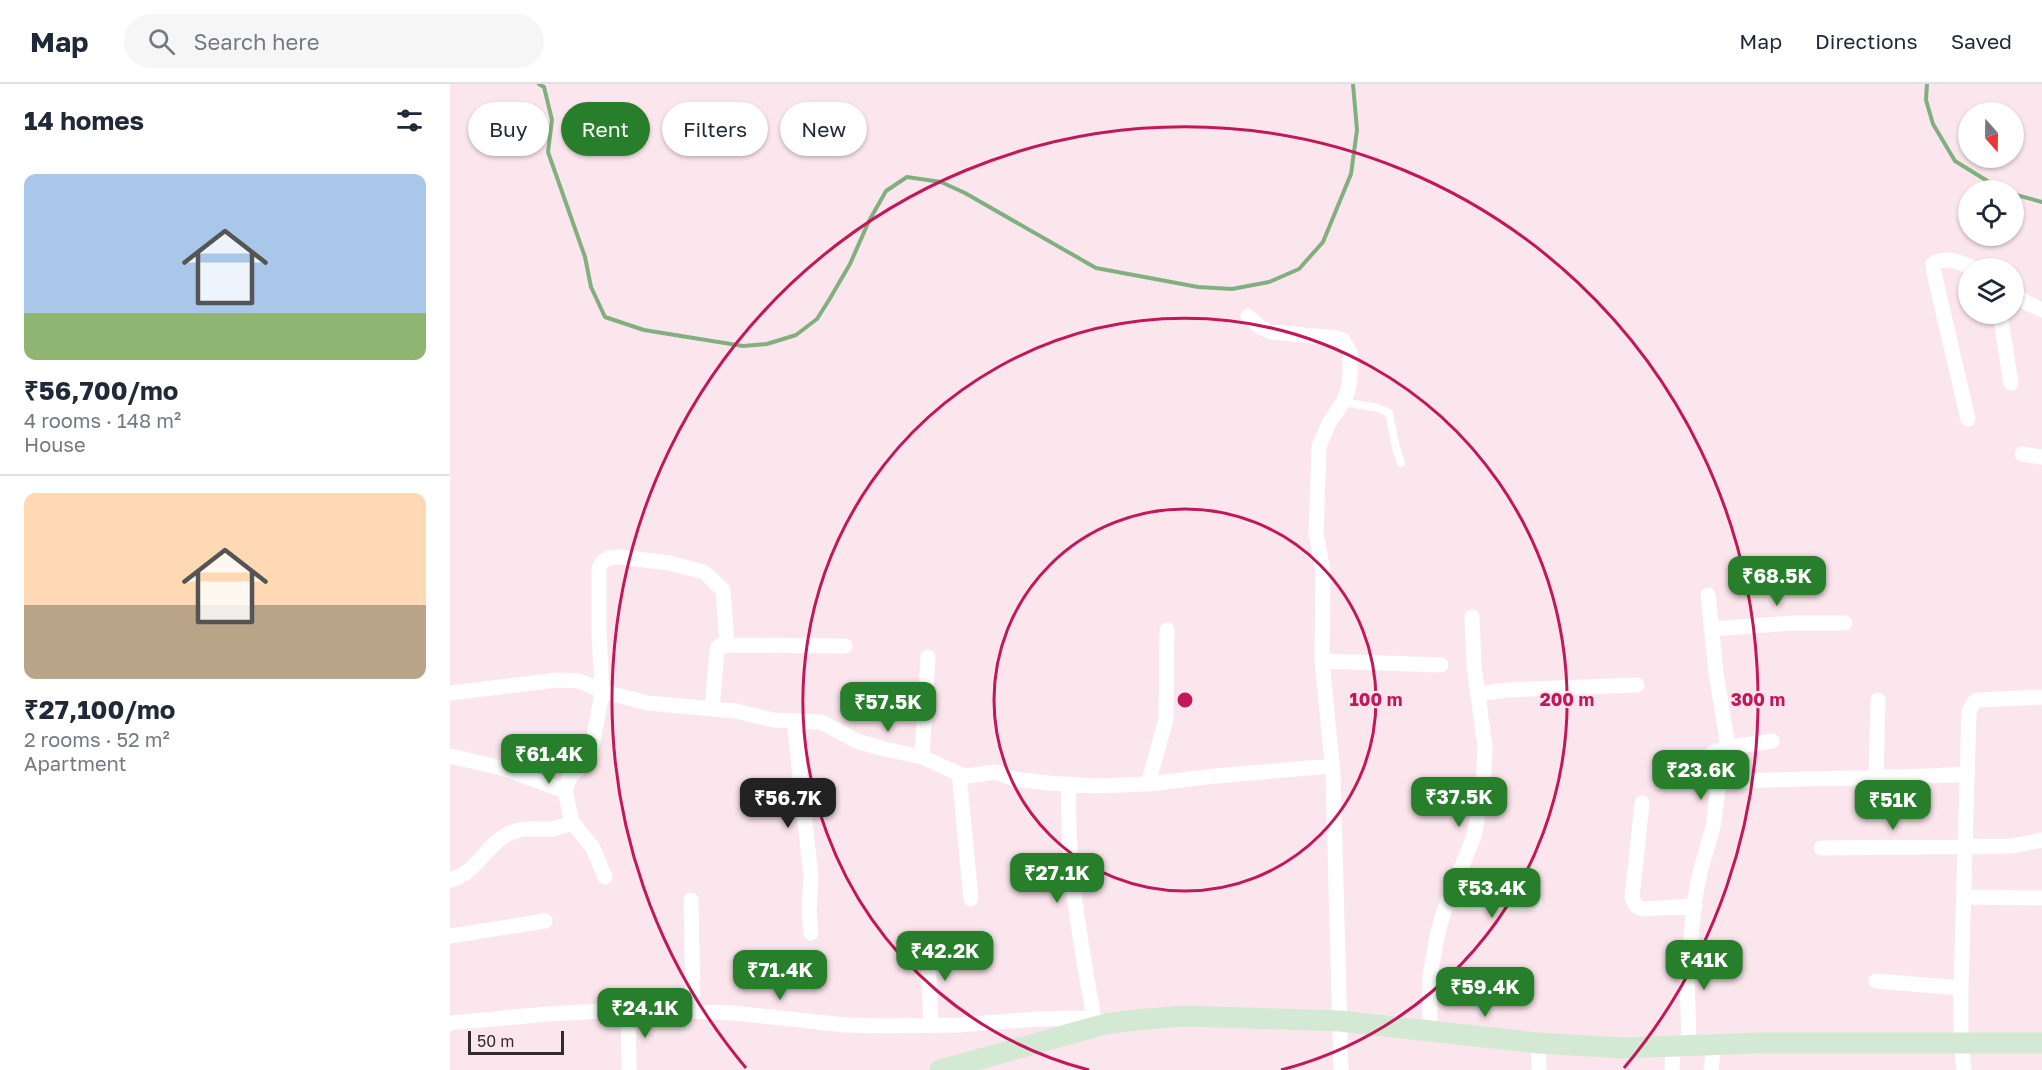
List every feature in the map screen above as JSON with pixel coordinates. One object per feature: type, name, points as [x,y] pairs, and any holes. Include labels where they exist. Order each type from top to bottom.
[{"type":"main road","points":[[940,1070],[1100,1022],[1185,1016],[1340,1021],[1538,1044],[1623,1048],[1714,1045],[2042,1043]]},
{"type":"street","points":[[1958,261],[1940,259],[1933,264],[1968,419]]},
{"type":"street","points":[[2024,301],[2042,310]]},
{"type":"street","points":[[1248,316],[1260,327],[1271,332],[1343,340],[1350,360],[1348,390],[1323,436],[1317,460],[1316,533],[1323,570],[1322,662],[1332,766],[1341,1070]]},
{"type":"street","points":[[2002,324],[2011,383]]},
{"type":"street","points":[[2022,454],[2042,458]]},
{"type":"street","points":[[606,877],[598,855],[572,822],[565,791],[569,778],[587,760],[591,752],[602,690],[599,568],[602,562],[609,558],[620,557],[669,563],[704,572],[723,590],[727,644]]},
{"type":"street","points":[[1708,595],[1728,747]]},
{"type":"street","points":[[1430,1031],[1431,964],[1437,932],[1474,836],[1481,798],[1485,747],[1472,617]]},
{"type":"street","points":[[1711,629],[1793,623],[1845,623]]},
{"type":"street","points":[[1148,784],[1167,713],[1167,630]]},
{"type":"street","points":[[712,709],[718,646],[727,644],[845,646]]},
{"type":"street","points":[[922,757],[928,657]]},
{"type":"street","points":[[1322,662],[1441,665]]},
{"type":"street","points":[[450,693],[570,680],[648,703],[742,712],[774,720],[821,722],[857,741],[922,757],[967,776],[996,772],[1014,779],[1112,786],[1332,766]]},
{"type":"street","points":[[1478,694],[1507,690],[1636,685]]},
{"type":"street","points":[[1964,1070],[1961,1043],[1961,988],[1969,712],[1974,702],[1987,698],[2042,696]]},
{"type":"street","points":[[1876,778],[1878,700]]},
{"type":"street","points":[[794,721],[811,877],[809,912],[811,933]]},
{"type":"street","points":[[1672,1070],[1681,1047],[1688,960],[1700,872],[1717,805],[1717,782],[1711,754],[1728,747],[1772,741]]},
{"type":"street","points":[[450,756],[502,768],[565,791]]},
{"type":"street","points":[[958,774],[971,899]]},
{"type":"street","points":[[1717,782],[1968,774]]},
{"type":"street","points":[[450,1023],[628,1009],[734,1013],[844,1025],[930,1026],[1038,1019],[1100,1022],[1071,883],[1068,839],[1069,784]]},
{"type":"street","points":[[1642,803],[1632,898],[1636,906],[1644,909],[1695,906]]},
{"type":"street","points":[[450,880],[465,875],[497,841],[508,834],[519,830],[558,829],[572,822]]},
{"type":"street","points":[[1821,848],[2012,846],[2042,840]]},
{"type":"street","points":[[1964,897],[2042,898]]},
{"type":"street","points":[[690,900],[693,1011]]},
{"type":"street","points":[[1448,902],[1535,903]]},
{"type":"street","points":[[450,936],[544,921]]},
{"type":"street","points":[[927,939],[930,1026]]},
{"type":"street","points":[[1876,981],[1961,988]]},
{"type":"street","points":[[628,1009],[629,1070]]},
{"type":"street","points":[[1538,1044],[1539,1070]]},
{"type":"street","points":[[1711,1070],[1714,1045]]},
{"type":"lane","points":[[1343,402],[1378,408],[1389,413],[1395,448],[1401,463]]},
{"type":"waterway","points":[[539,84],[544,87],[552,120],[548,152],[585,257],[591,287],[605,317],[644,330],[743,346],[767,344],[796,335],[817,319],[850,264],[869,221],[886,191],[907,177],[941,182],[965,193],[1096,268],[1198,287],[1232,289],[1269,282],[1299,269],[1323,242],[1351,174],[1357,130],[1353,84]]},
{"type":"waterway","points":[[1927,84],[1926,100],[1933,124],[1955,161],[1986,180]]},
{"type":"waterway","points":[[2024,197],[2042,202]]}]
